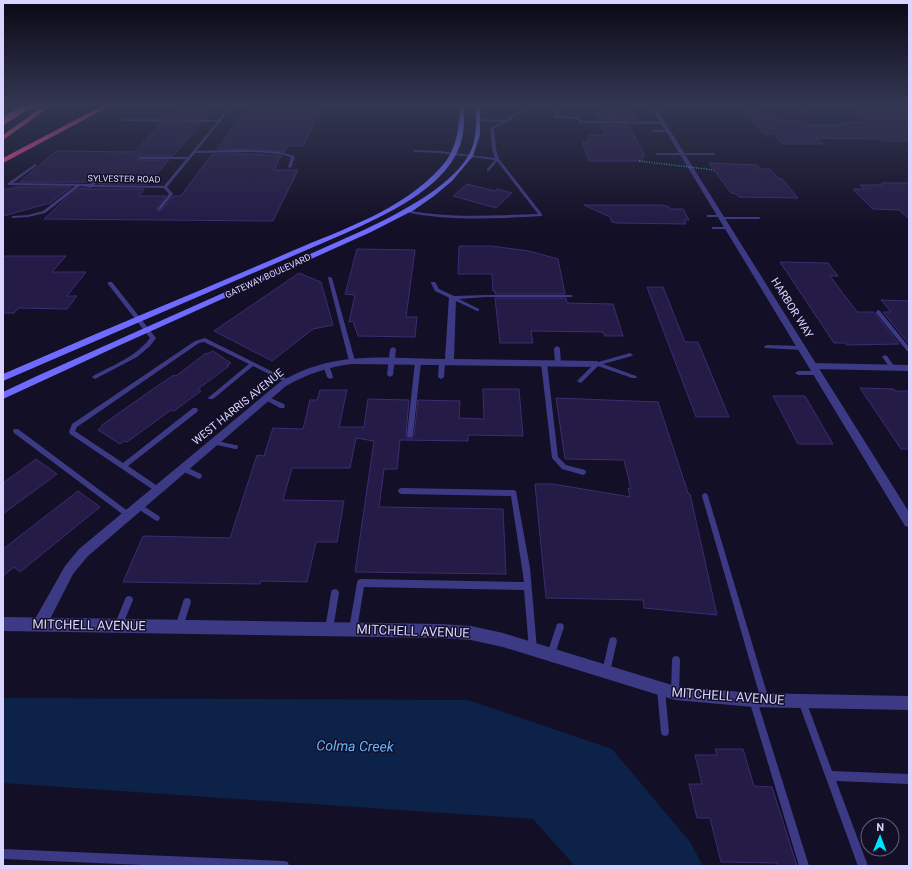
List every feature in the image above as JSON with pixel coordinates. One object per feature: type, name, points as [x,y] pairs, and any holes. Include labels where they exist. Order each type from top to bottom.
[{"type":"highway","points":[[3,161],[32,146]]},
{"type":"main road","name":"GATEWAY BOULEVARD","points":[[3,378],[138,318],[269,264],[388,210],[412,196],[430,182],[447,164],[458,146]]},
{"type":"main road","name":"GATEWAY BOULEVARD","points":[[3,396],[87,356],[254,283],[406,211],[444,186],[471,156],[475,146]]},
{"type":"street","name":"HARBOR WAY","points":[[678,146],[802,348],[906,511],[909,522]]},
{"type":"street","points":[[445,362],[452,298]]},
{"type":"street","name":"WEST HARRIS AVENUE","points":[[40,624],[69,570],[100,536],[156,488],[296,375],[326,365],[352,361],[597,364]]},
{"type":"street","points":[[816,370],[909,368]]},
{"type":"street","name":"MITCHELL AVENUE","points":[[3,624],[353,629],[471,633],[503,640],[551,654],[661,690],[675,693],[759,700],[909,703]]},
{"type":"lane","name":"SYLVESTER ROAD","points":[[35,165],[9,184],[165,187],[199,146]]},
{"type":"lane","points":[[406,211],[426,216],[447,217],[541,215],[497,159],[494,146]]},
{"type":"lane","points":[[414,151],[497,159]]},
{"type":"lane","points":[[194,152],[289,154],[293,157],[290,167]]},
{"type":"lane","points":[[656,154],[714,154]]},
{"type":"lane","points":[[140,158],[189,158]]},
{"type":"lane","points":[[488,170],[497,159]]},
{"type":"lane","points":[[90,186],[103,174]]},
{"type":"lane","points":[[13,217],[28,216],[44,212],[78,186]]},
{"type":"lane","points":[[160,209],[171,194],[165,187]]},
{"type":"lane","points":[[708,216],[760,218]]},
{"type":"lane","points":[[713,228],[729,228]]},
{"type":"lane","points":[[330,278],[352,361]]},
{"type":"lane","points":[[96,377],[136,354],[149,345],[153,338],[110,283]]},
{"type":"lane","points":[[433,283],[437,290],[477,310]]},
{"type":"lane","points":[[452,298],[486,296],[571,296]]},
{"type":"lane","points":[[878,312],[909,350]]},
{"type":"lane","points":[[156,488],[72,432],[74,426],[197,342],[205,340],[287,381]]},
{"type":"lane","points":[[557,348],[558,364]]},
{"type":"lane","points":[[767,348],[802,348]]},
{"type":"lane","points":[[390,376],[393,349]]},
{"type":"lane","points":[[580,381],[597,364],[630,355]]},
{"type":"lane","points":[[885,356],[892,368]]},
{"type":"lane","points":[[410,435],[418,362]]},
{"type":"lane","points":[[441,376],[445,362]]},
{"type":"lane","points":[[544,363],[555,458],[564,467],[582,472]]},
{"type":"lane","points":[[211,398],[253,364]]},
{"type":"lane","points":[[597,364],[634,377]]},
{"type":"lane","points":[[326,365],[330,377]]},
{"type":"lane","points":[[798,373],[816,370]]},
{"type":"lane","points":[[266,398],[282,406]]},
{"type":"lane","points":[[123,467],[195,410]]},
{"type":"lane","points":[[16,431],[127,514]]},
{"type":"lane","points":[[213,442],[235,447]]},
{"type":"lane","points":[[182,468],[199,476]]},
{"type":"lane","points":[[401,491],[514,493],[528,586],[533,649]]},
{"type":"lane","points":[[706,496],[804,866]]},
{"type":"lane","points":[[137,505],[157,518]]},
{"type":"lane","points":[[353,629],[361,583],[528,586]]},
{"type":"lane","points":[[329,629],[336,593]]},
{"type":"lane","points":[[118,626],[129,600]]},
{"type":"lane","points":[[179,627],[187,602]]},
{"type":"lane","points":[[551,654],[560,627]]},
{"type":"lane","points":[[606,672],[614,642]]},
{"type":"lane","points":[[675,693],[676,660]]},
{"type":"lane","points":[[661,690],[666,732]]},
{"type":"lane","points":[[802,701],[863,866]]},
{"type":"lane","points":[[829,776],[909,779]]},
{"type":"lane","points":[[3,854],[189,864],[284,866]]},
{"type":"path","points":[[639,161],[714,170]]},
{"type":"water","name":"Colma Creek","points":[[3,698],[468,700],[612,749],[690,842],[703,866],[575,866],[533,819],[3,783]]},
{"type":"building","points":[[140,146],[182,146],[173,156],[137,157],[137,159],[140,160],[169,160],[148,184],[98,184],[105,176],[104,172],[89,182],[20,182],[56,151],[134,152]]},
{"type":"building","points":[[220,146],[303,146],[287,146],[284,152],[262,149],[217,149]]},
{"type":"building","points":[[583,146],[639,146],[645,156],[641,156],[643,161],[589,161]]},
{"type":"building","points":[[212,154],[254,154],[281,156],[274,170],[298,170],[273,221],[44,219],[63,201],[80,188],[144,189],[139,196],[166,196],[156,208],[160,211],[173,196],[181,196]]},
{"type":"building","points":[[709,163],[757,165],[760,169],[770,169],[779,179],[782,179],[798,198],[739,197],[736,194],[731,193]]},
{"type":"building","points":[[881,183],[909,183],[909,219],[899,210],[873,209],[853,189],[865,189],[860,185],[883,185]]},
{"type":"building","points":[[467,184],[495,191],[497,189],[512,193],[496,208],[453,196]]},
{"type":"building","points":[[14,187],[71,187],[50,203],[3,216],[3,189],[11,189]]},
{"type":"building","points":[[584,205],[662,205],[669,207],[670,209],[683,209],[689,220],[684,220],[686,224],[617,223],[612,222],[610,217]]},
{"type":"building","points":[[459,246],[491,246],[529,251],[558,259],[565,294],[495,294],[495,291],[493,291],[492,274],[458,274]]},
{"type":"building","points":[[357,249],[415,250],[406,317],[417,317],[415,337],[358,336],[353,321],[349,322],[355,295],[345,294]]},
{"type":"building","points":[[3,256],[66,256],[52,272],[86,272],[67,296],[77,296],[67,309],[19,308],[14,313],[3,313]]},
{"type":"building","points":[[780,262],[828,263],[838,276],[830,276],[857,312],[874,312],[899,344],[847,345],[845,343],[834,343]]},
{"type":"building","points":[[299,273],[321,282],[333,325],[313,329],[272,361],[214,331]]},
{"type":"building","points":[[647,287],[663,287],[685,342],[698,342],[729,417],[696,417]]},
{"type":"building","points":[[495,298],[566,298],[567,303],[613,304],[623,336],[605,336],[603,332],[531,331],[533,343],[500,343]]},
{"type":"building","points":[[881,300],[909,301],[909,344],[883,312],[891,312]]},
{"type":"building","points":[[213,351],[231,363],[198,389],[201,391],[174,411],[171,410],[127,442],[124,441],[120,444],[98,430],[102,425],[153,389],[174,375],[176,376],[206,353],[207,354]]},
{"type":"building","points":[[860,388],[909,391],[909,449],[901,449]]},
{"type":"building","points":[[483,389],[519,389],[523,436],[468,435],[468,441],[400,440],[397,469],[384,469],[379,507],[503,509],[506,574],[355,572],[374,441],[356,438],[350,468],[292,468],[283,500],[344,501],[337,542],[316,542],[307,582],[261,581],[260,584],[123,582],[143,536],[230,538],[257,455],[264,456],[273,428],[303,429],[310,400],[317,400],[320,390],[347,390],[339,427],[364,427],[368,399],[409,400],[406,435],[408,438],[412,438],[414,435],[418,400],[460,401],[459,418],[484,419]]},
{"type":"building","points":[[773,396],[805,396],[833,444],[798,444]]},
{"type":"building","points":[[556,398],[658,402],[688,493],[690,494],[717,615],[644,608],[643,600],[546,598],[535,484],[553,484],[630,497],[628,488],[631,489],[624,460],[565,459]]},
{"type":"building","points":[[36,459],[57,474],[3,514],[3,483]]},
{"type":"building","points":[[78,491],[100,507],[20,572],[14,567],[3,576],[3,549]]},
{"type":"building","points":[[715,749],[743,749],[754,786],[772,787],[797,866],[777,866],[777,863],[721,862],[710,818],[697,818],[689,784],[702,784],[695,755],[717,755]]}]
